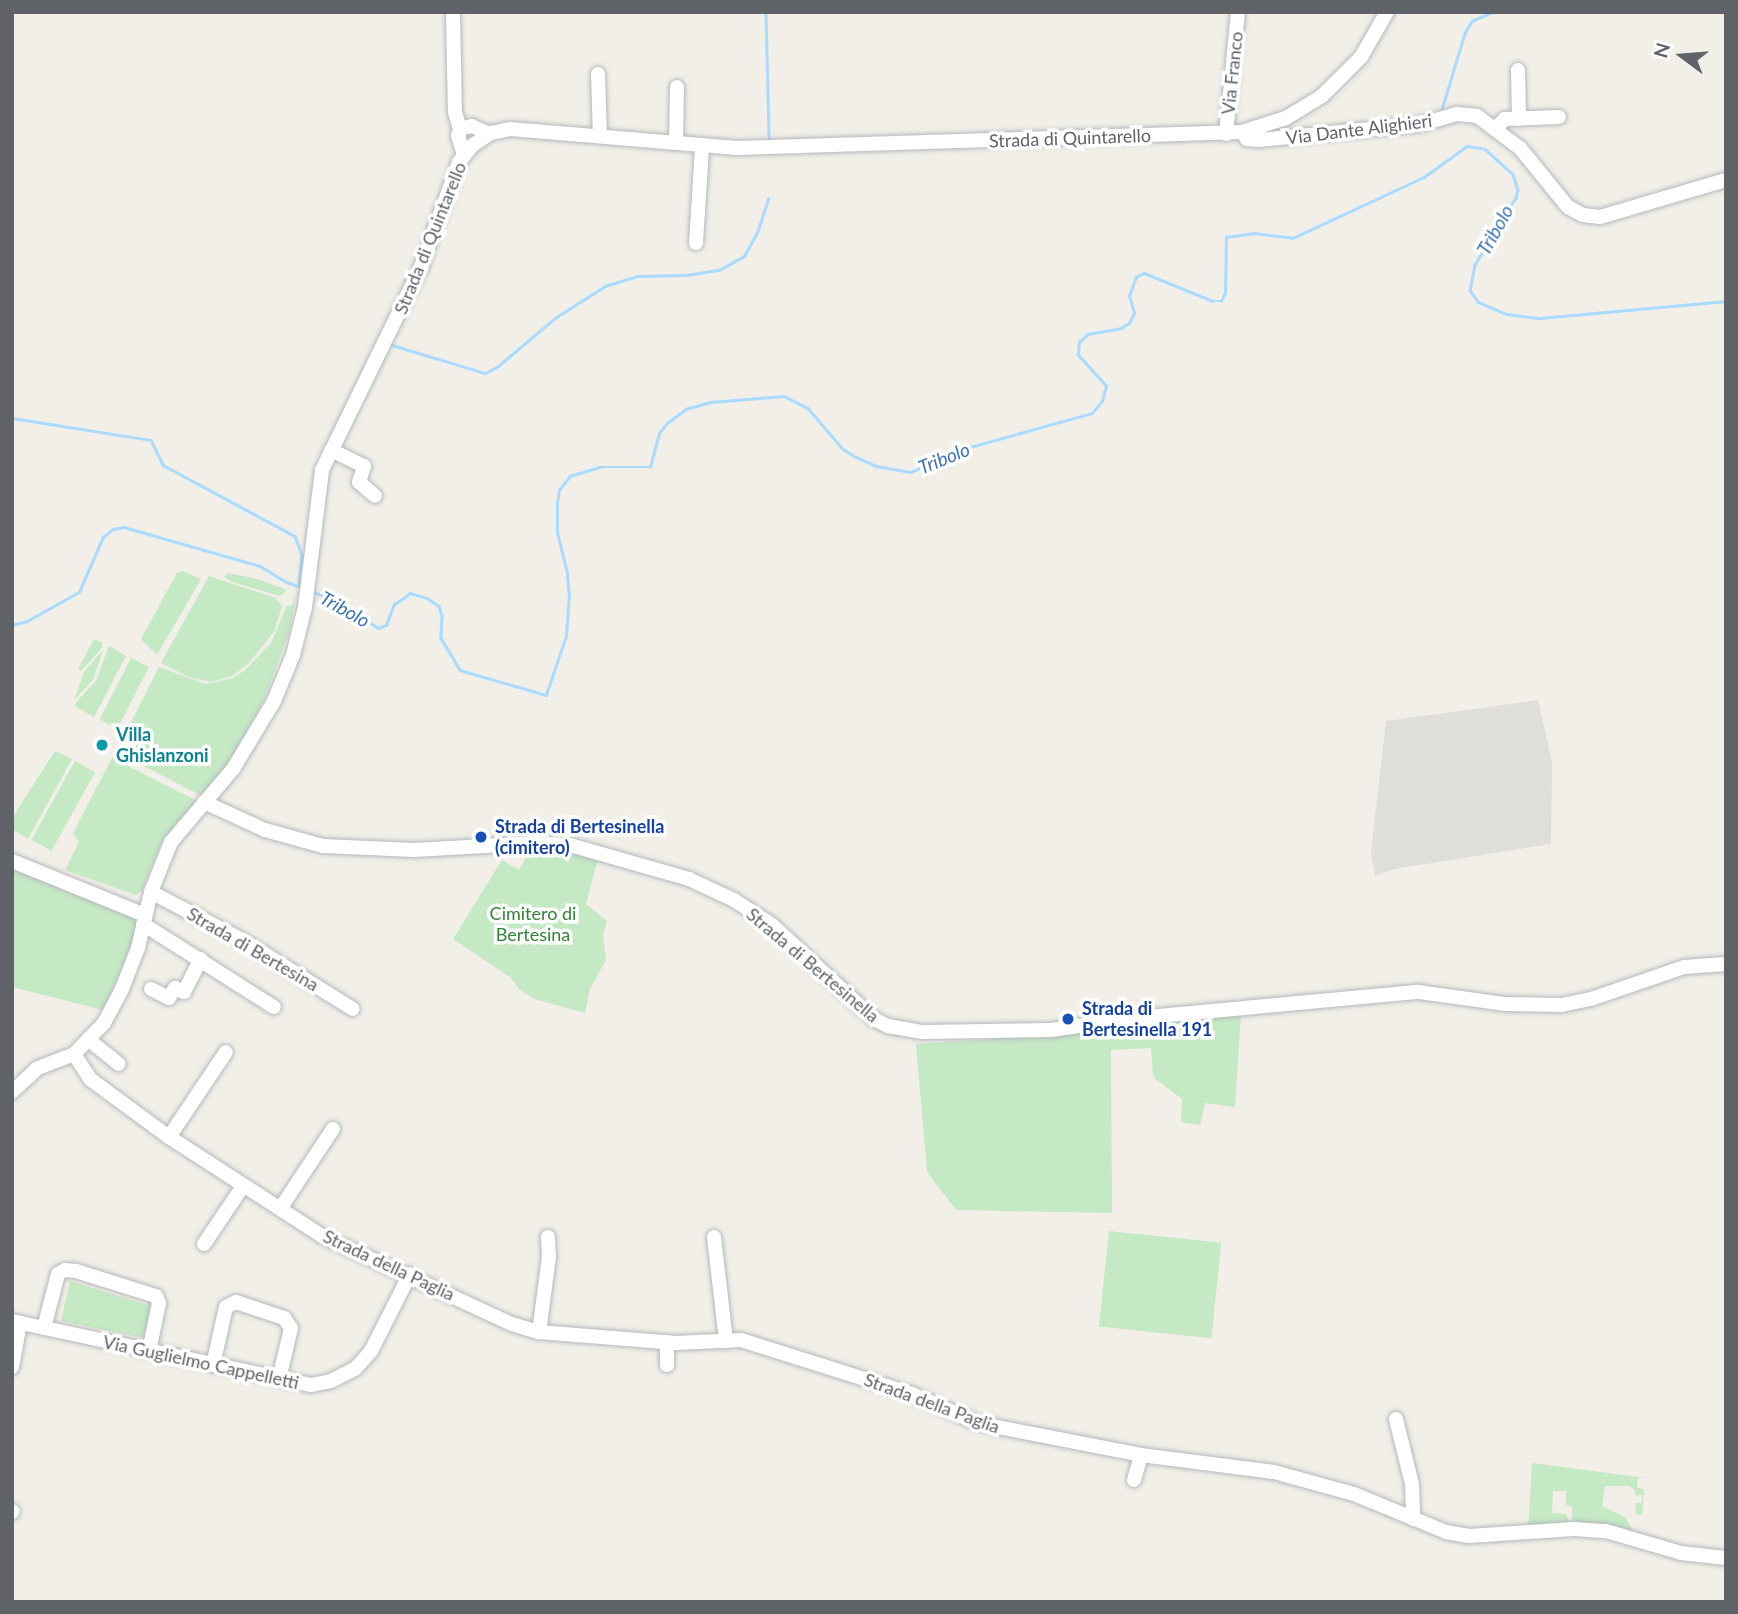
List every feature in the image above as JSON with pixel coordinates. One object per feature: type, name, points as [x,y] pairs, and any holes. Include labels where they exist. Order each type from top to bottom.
[{"type":"street","points":[[453,12],[454,108],[460,130],[459,143],[464,155]]},
{"type":"street","name":"Via Franco","points":[[1226,134],[1238,12]]},
{"type":"street","name":"Strada di Quintarello","points":[[204,802],[248,747],[274,701],[293,655],[307,589],[317,491],[331,450],[385,345],[421,267],[464,155],[489,134],[510,129],[702,147],[1242,132],[1286,118],[1322,96],[1361,57],[1387,12]]},
{"type":"street","points":[[1518,70],[1519,119]]},
{"type":"street","points":[[598,74],[600,136]]},
{"type":"street","points":[[676,144],[677,87]]},
{"type":"street","name":"Via Dante Alighieri","points":[[1242,132],[1247,139],[1259,140],[1422,124],[1464,114],[1484,118],[1520,148],[1568,207],[1583,215],[1600,217],[1726,180]]},
{"type":"street","points":[[1496,128],[1504,119],[1559,117]]},
{"type":"street","points":[[460,130],[472,126],[489,134]]},
{"type":"street","points":[[696,243],[702,147]]},
{"type":"street","points":[[331,450],[364,466],[359,482],[375,496]]},
{"type":"street","points":[[12,1092],[38,1068],[74,1054],[104,1023],[122,989],[151,892],[171,842],[204,802]]},
{"type":"street","name":"Strada di Bertesinella","points":[[204,802],[265,830],[323,846],[414,850],[538,843],[570,845],[690,879],[734,900],[772,925],[874,1019],[888,1026],[922,1032],[1051,1030],[1126,1019],[1419,992],[1506,1004],[1562,1005],[1591,999],[1684,967],[1726,964]]},
{"type":"street","name":"Strada di Bertesina","points":[[12,861],[144,919],[275,1007]]},
{"type":"street","name":"Strada di Bertesina","points":[[151,892],[232,934],[353,1009]]},
{"type":"street","name":"Strada di Bertesina","points":[[150,989],[169,998],[175,988],[184,992],[201,959]]},
{"type":"street","points":[[89,1040],[119,1064]]},
{"type":"street","points":[[169,1137],[226,1052]]},
{"type":"street","name":"Strada della Paglia","points":[[74,1054],[90,1079],[169,1137],[322,1236],[410,1274],[512,1324],[539,1332],[667,1342],[741,1340],[912,1394],[977,1423],[1141,1455],[1274,1472],[1354,1494],[1446,1532],[1469,1536],[1574,1529],[1606,1531],[1681,1553],[1726,1558]]},
{"type":"street","points":[[280,1209],[333,1129]]},
{"type":"street","points":[[204,1244],[243,1186]]},
{"type":"street","points":[[539,1332],[549,1257],[548,1237]]},
{"type":"street","points":[[714,1237],[726,1341]]},
{"type":"street","points":[[44,1328],[58,1274],[65,1270],[76,1271],[142,1289],[156,1296],[159,1303],[149,1351]]},
{"type":"street","name":"Via Guglielmo Cappelletti","points":[[12,1367],[16,1322],[279,1379],[312,1385],[331,1381],[355,1369],[371,1351],[410,1274]]},
{"type":"street","points":[[214,1364],[226,1307],[236,1302],[284,1318],[291,1328],[279,1379]]},
{"type":"street","points":[[667,1342],[667,1366]]},
{"type":"street","points":[[1396,1419],[1412,1484],[1413,1519]]},
{"type":"street","points":[[1134,1480],[1141,1455]]},
{"type":"shaded area","points":[[1538,700],[1552,762],[1551,844],[1394,869],[1375,876],[1371,852],[1386,721]]},
{"type":"green space","points":[[183,571],[201,579],[157,655],[141,639],[177,573]]},
{"type":"green space","points":[[228,573],[257,579],[287,590],[280,596],[235,583],[224,577]]},
{"type":"green space","points":[[209,576],[276,598],[282,606],[274,632],[248,664],[232,676],[211,682],[189,677],[161,663]]},
{"type":"green space","points":[[296,595],[290,629],[264,700],[231,760],[202,796],[116,752],[159,667],[206,684],[233,678],[245,670],[271,643],[286,607],[292,605]]},
{"type":"green space","points":[[94,639],[102,643],[102,648],[81,671],[78,669]]},
{"type":"green space","points":[[109,646],[126,656],[94,717],[75,706],[96,681]]},
{"type":"green space","points":[[103,650],[93,680],[74,700],[84,672]]},
{"type":"green space","points":[[131,658],[149,667],[117,729],[100,719]]},
{"type":"green space","points":[[55,751],[72,759],[28,839],[13,830],[12,818]]},
{"type":"green space","points":[[112,758],[197,801],[161,844],[142,890],[136,895],[65,870],[79,842],[73,833]]},
{"type":"green space","points":[[75,761],[95,772],[51,851],[31,840]]},
{"type":"green space","name":"Cimitero di Bertesina","points":[[557,850],[598,858],[586,904],[607,921],[603,934],[606,960],[590,989],[585,1013],[534,999],[520,990],[511,978],[453,939],[502,860],[519,870],[529,852],[556,854]]},
{"type":"green space","points":[[12,856],[137,910],[139,922],[133,943],[103,1010],[12,987]]},
{"type":"green space","points":[[1241,1015],[1235,1107],[1205,1103],[1200,1125],[1181,1122],[1182,1099],[1153,1077],[1151,1048],[1111,1050],[1112,1213],[956,1210],[927,1172],[916,1044],[1111,1031],[1130,1021]]},
{"type":"green space","points":[[1109,1231],[1221,1243],[1211,1338],[1099,1326]]},
{"type":"green space","points":[[70,1281],[147,1305],[150,1297],[154,1300],[148,1339],[61,1321]]},
{"type":"green space","points":[[1532,1463],[1646,1478],[1638,1478],[1637,1488],[1644,1489],[1642,1515],[1635,1514],[1636,1503],[1642,1503],[1642,1494],[1636,1496],[1634,1489],[1629,1486],[1605,1486],[1602,1506],[1625,1517],[1635,1534],[1572,1526],[1572,1506],[1566,1505],[1566,1491],[1553,1491],[1552,1513],[1566,1514],[1569,1522],[1528,1531]]},
{"type":"waterway","points":[[766,12],[769,139]]},
{"type":"waterway","points":[[1442,108],[1465,32],[1472,21],[1492,12]]},
{"type":"waterway","name":"Tribolo","points":[[314,592],[335,600],[378,628],[386,625],[394,604],[410,593],[427,598],[439,606],[442,616],[441,638],[460,670],[546,695],[566,636],[569,597],[567,573],[557,533],[557,503],[559,490],[570,476],[600,467],[650,467],[659,433],[667,423],[686,409],[711,402],[784,396],[808,408],[843,449],[856,457],[876,466],[911,472],[963,449],[1092,413],[1102,401],[1106,386],[1078,355],[1079,342],[1088,334],[1121,328],[1129,323],[1134,313],[1129,296],[1136,277],[1144,273],[1213,301],[1221,301],[1225,293],[1226,237],[1254,233],[1293,238],[1424,177],[1467,146],[1485,149],[1513,174],[1518,190],[1516,198],[1475,265],[1470,290],[1478,302],[1506,314],[1540,318],[1726,301]]},
{"type":"waterway","points":[[392,345],[485,373],[497,367],[555,318],[605,286],[637,276],[686,275],[719,270],[744,256],[757,233],[768,199]]},
{"type":"waterway","points":[[12,418],[151,440],[163,465],[295,536],[302,555],[299,586]]},
{"type":"waterway","name":"Tribolo","points":[[12,625],[27,621],[79,592],[103,537],[113,529],[124,527],[260,566],[301,587]]},
{"type":"place","name":"Villa Ghislanzoni","points":[[102,745]]},
{"type":"place","name":"Strada di Bertesinella (cimitero)","points":[[481,837]]},
{"type":"place","name":"Strada di Bertesinella 191","points":[[1068,1019]]}]
